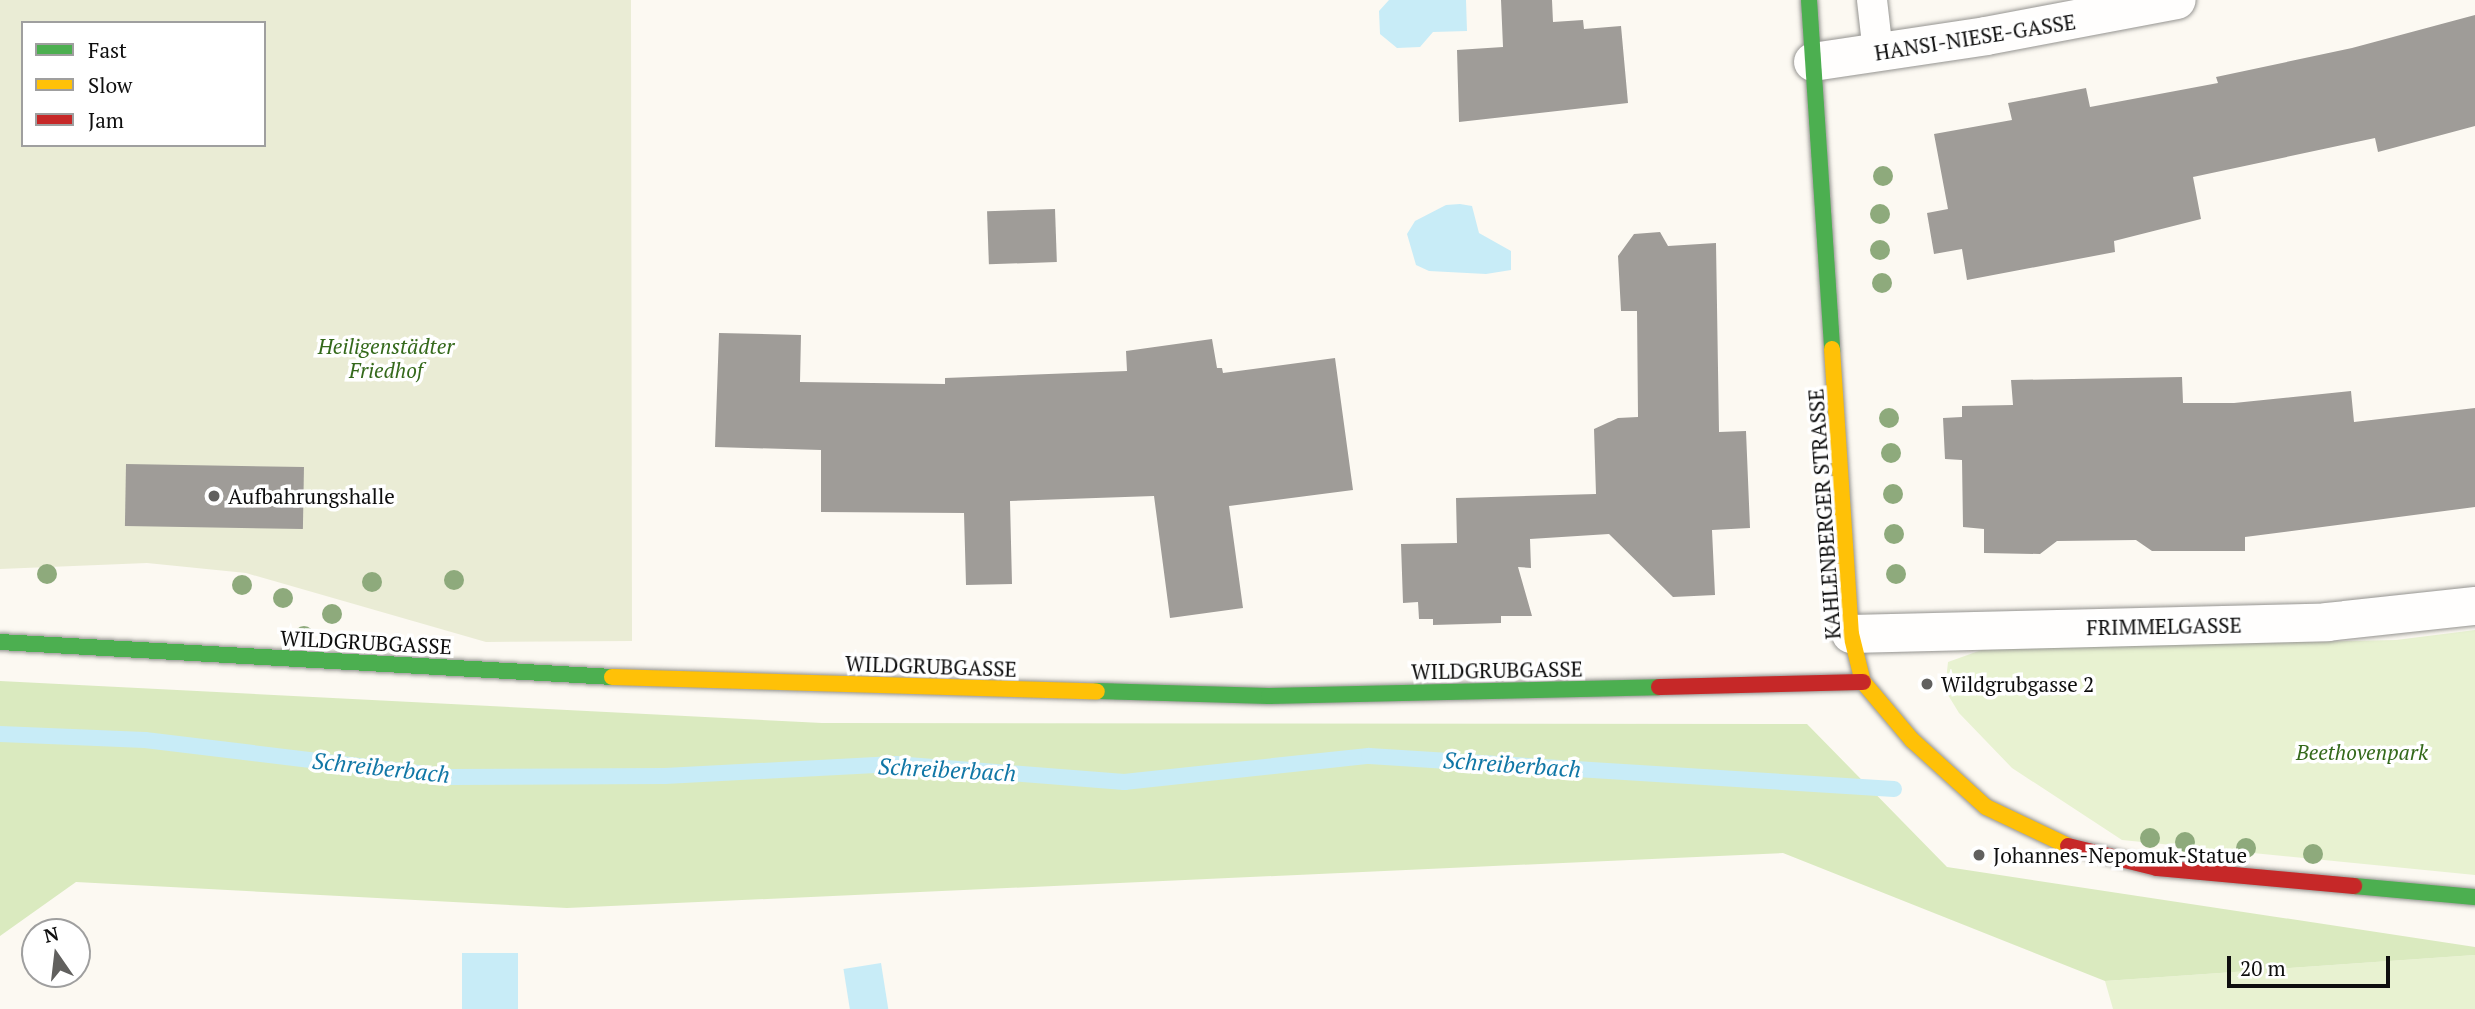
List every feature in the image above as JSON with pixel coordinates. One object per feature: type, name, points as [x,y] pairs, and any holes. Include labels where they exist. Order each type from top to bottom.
[{"type":"street","name":"KAHLENBERGER STRASSE","points":[[1810,0],[1851,634],[1863,682],[1912,740],[1986,807],[2025,829],[2082,852],[2157,868],[2475,897]]},
{"type":"street","name":"HANSI-NIESE-GASSE","points":[[1813,62],[2177,0]]},
{"type":"street","name":"FRIMMELGASSE","points":[[1851,634],[2327,622],[2475,606]]},
{"type":"street","name":"WILDGRUBGASSE","points":[[0,642],[663,680],[1269,696],[1863,682]]},
{"type":"lane","points":[[1872,0],[1878,53]]},
{"type":"green space","name":"Heiligenstädter Friedhof","points":[[0,0],[631,0],[632,641],[486,642],[246,573],[147,563],[0,569]]},
{"type":"green space","name":"Beethovenpark","points":[[2475,630],[2475,875],[2122,840],[2012,768],[1959,713],[1945,690],[1948,662],[1987,648],[2396,640]]},
{"type":"green space","points":[[0,681],[822,723],[1807,724],[1947,867],[2475,947],[2475,955],[2105,981],[1783,853],[567,908],[76,882],[25,918],[21,918],[21,921],[0,936]]},
{"type":"green space","points":[[2475,955],[2475,1009],[2113,1009],[2105,981]]},
{"type":"water","points":[[1389,0],[1466,0],[1467,31],[1433,32],[1420,47],[1397,48],[1380,34],[1379,11]]},
{"type":"water","points":[[1446,205],[1472,206],[1479,233],[1511,251],[1511,270],[1486,274],[1429,271],[1416,265],[1407,234],[1415,221]]},
{"type":"water","points":[[462,953],[518,953],[518,1009],[462,1009]]},
{"type":"water","points":[[881,963],[888,1009],[850,1009],[843,969]]},
{"type":"building","points":[[1501,0],[1552,0],[1553,22],[1583,20],[1584,29],[1621,26],[1628,103],[1459,122],[1457,50],[1503,47]]},
{"type":"building","points":[[2475,15],[2475,126],[2378,152],[2375,138],[2193,177],[2201,219],[2114,241],[2115,252],[1967,280],[1962,249],[1934,254],[1927,213],[1948,209],[1934,134],[2012,120],[2008,103],[2086,88],[2090,107],[2218,83],[2216,77],[2352,48]]},
{"type":"building","points":[[1055,209],[1057,262],[989,264],[987,211]]},
{"type":"building","points":[[1660,232],[1668,246],[1716,243],[1719,432],[1746,431],[1750,528],[1712,530],[1715,595],[1673,597],[1609,534],[1530,539],[1531,568],[1518,567],[1532,616],[1501,616],[1501,623],[1433,625],[1433,619],[1419,619],[1418,602],[1403,603],[1401,544],[1457,543],[1456,498],[1596,494],[1594,429],[1618,418],[1638,417],[1637,311],[1621,311],[1618,256],[1634,234]]},
{"type":"building","points":[[719,333],[801,335],[800,382],[945,384],[945,378],[1127,371],[1126,351],[1212,339],[1217,368],[1222,368],[1223,373],[1335,358],[1353,490],[1229,506],[1243,608],[1170,618],[1154,496],[1010,501],[1012,584],[966,585],[964,513],[821,512],[821,450],[715,447]]},
{"type":"building","points":[[2182,377],[2183,403],[2234,403],[2351,391],[2354,422],[2475,408],[2475,507],[2245,537],[2245,551],[2152,551],[2136,540],[2057,541],[2040,554],[1984,553],[1984,529],[1963,527],[1962,460],[1945,459],[1943,418],[1962,417],[1962,406],[2013,405],[2011,380]]},
{"type":"building","name":"Aufbahrungshalle","points":[[126,464],[304,467],[303,529],[125,526]]},
{"type":"waterway","name":"Schreiberbach","points":[[0,734],[145,740],[451,777],[665,776],[895,764],[1124,782],[1369,756],[1894,789]]},
{"type":"traffic: fast","points":[[1809,0],[1832,349]]},
{"type":"traffic: fast","points":[[0,642],[612,677]]},
{"type":"traffic: fast","points":[[1097,691],[1269,696],[1659,687]]},
{"type":"traffic: fast","points":[[2354,886],[2475,897]]},
{"type":"traffic: slow","points":[[1832,349],[1851,634],[1863,682],[1912,740],[1986,807],[2068,846]]},
{"type":"traffic: slow","points":[[612,677],[1097,691]]},
{"type":"traffic: jam","points":[[1659,687],[1863,682]]},
{"type":"traffic: jam","points":[[2068,846],[2157,868],[2354,886]]},
{"type":"place","name":"Aufbahrungshalle","points":[[214,496]]},
{"type":"place","name":"Wildgrubgasse 2","points":[[1927,684]]},
{"type":"place","name":"Johannes-Nepomuk-Statue","points":[[1979,855]]}]
